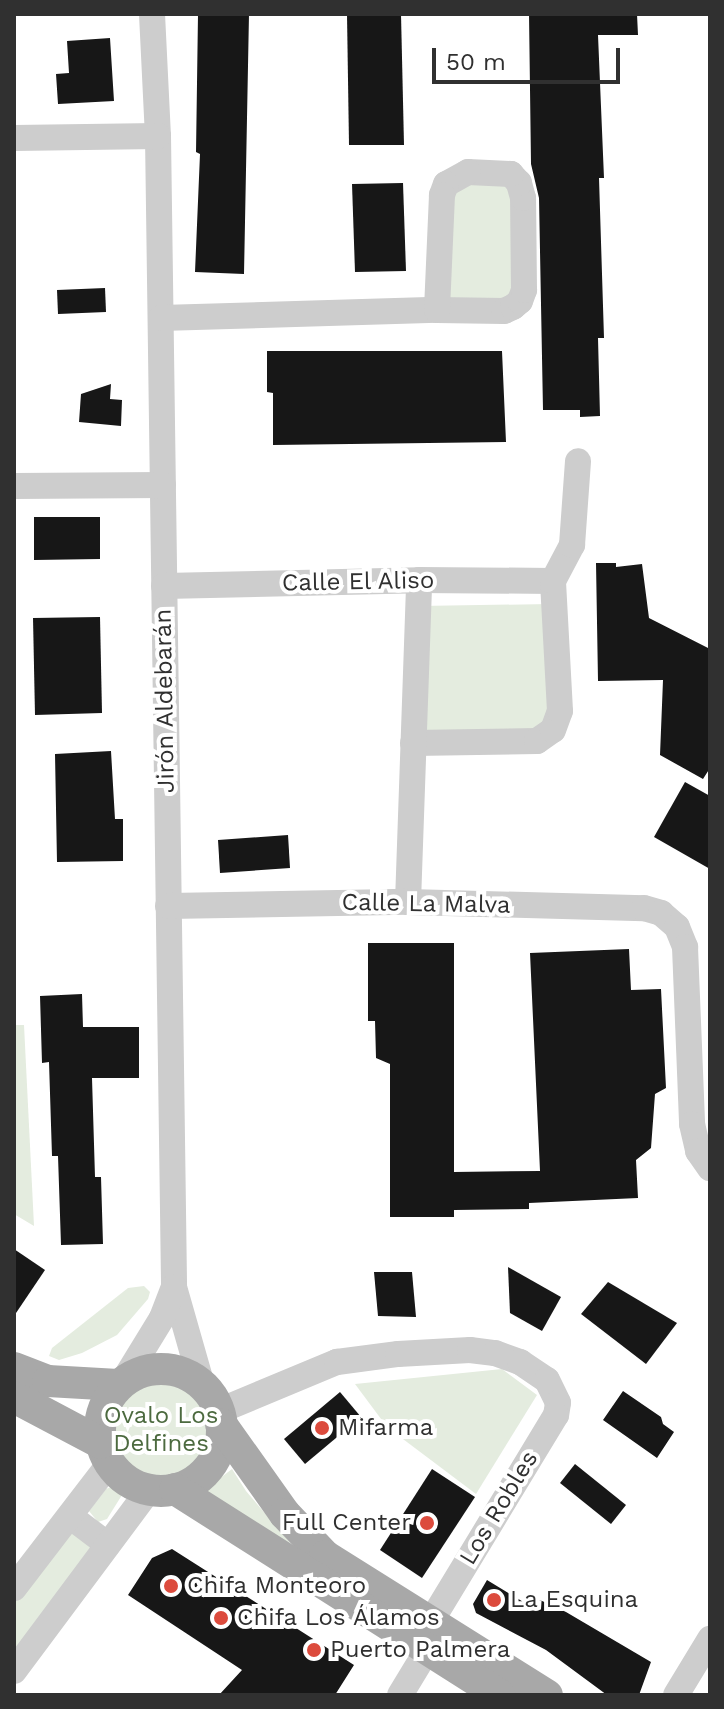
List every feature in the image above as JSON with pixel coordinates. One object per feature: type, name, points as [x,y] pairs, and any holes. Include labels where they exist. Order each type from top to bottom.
[{"type":"main road","points":[[14,1368],[48,1381],[121,1383]]},
{"type":"main road","points":[[105,1453],[102,1412],[121,1383],[143,1371],[164,1369],[185,1373],[214,1407],[308,1542],[499,1695]]},
{"type":"main road","points":[[14,1397],[105,1453],[123,1478],[162,1490],[428,1637],[547,1695]]},
{"type":"main road","points":[[162,1490],[193,1482],[208,1469],[220,1443],[214,1407]]},
{"type":"street","name":"Jirón Aldebarán","points":[[152,14],[158,136],[174,1287],[214,1407]]},
{"type":"street","points":[[14,138],[158,136]]},
{"type":"street","points":[[161,318],[504,311],[520,301],[524,290],[523,198],[519,183],[511,174],[478,170],[455,176],[446,184],[442,195],[437,310]]},
{"type":"street","points":[[413,743],[537,741],[553,730],[560,711],[553,581],[572,545],[578,461]]},
{"type":"street","points":[[14,486],[163,485]]},
{"type":"street","points":[[408,902],[419,580]]},
{"type":"street","name":"Calle El Aliso","points":[[164,586],[419,580],[553,581]]},
{"type":"street","name":"Calle La Malva","points":[[168,906],[408,902],[644,908],[661,913],[677,927],[686,957],[692,1124],[698,1151],[710,1168]]},
{"type":"street","points":[[121,1383],[162,1318],[174,1287]]},
{"type":"street","name":"Los Robles","points":[[214,1407],[337,1362],[398,1354],[470,1350],[495,1353],[538,1372],[554,1392],[558,1403],[556,1415],[428,1637],[400,1695]]},
{"type":"street","points":[[14,1588],[71,1517],[105,1453]]},
{"type":"street","points":[[14,1671],[108,1545],[162,1490]]},
{"type":"street","points":[[71,1517],[108,1545]]},
{"type":"street","points":[[676,1695],[710,1639]]},
{"type":"green space","points":[[511,174],[513,301],[437,303],[446,183]]},
{"type":"green space","points":[[550,604],[552,732],[421,734],[419,606]]},
{"type":"green space","points":[[14,1025],[24,1025],[34,1226],[14,1214]]},
{"type":"green space","points":[[144,1286],[150,1292],[148,1299],[117,1335],[82,1353],[59,1360],[49,1356],[52,1348],[128,1288]]},
{"type":"green space","points":[[502,1369],[537,1395],[476,1494],[387,1427],[355,1384]]},
{"type":"green space","name":"Ovalo Los Delfines","points":[[161,1383],[179,1387],[194,1397],[204,1412],[208,1430],[204,1448],[194,1463],[179,1473],[161,1477],[143,1473],[128,1463],[118,1448],[114,1430],[118,1412],[128,1397],[143,1387]]},
{"type":"green space","points":[[232,1469],[246,1491],[292,1545],[202,1492]]},
{"type":"green space","points":[[118,1484],[123,1489],[122,1495],[107,1519],[98,1522],[89,1511],[106,1489]]},
{"type":"green space","points":[[72,1527],[94,1549],[14,1653],[14,1601]]},
{"type":"building","points":[[198,14],[249,14],[244,274],[195,272],[200,154],[196,152]]},
{"type":"building","points":[[347,14],[401,14],[404,145],[349,145]]},
{"type":"building","points":[[529,14],[637,14],[638,35],[598,35],[604,178],[599,178],[604,338],[598,338],[600,416],[580,417],[580,410],[543,410],[539,198],[531,164]]},
{"type":"building","points":[[110,38],[114,101],[58,104],[56,74],[69,73],[67,41]]},
{"type":"building","points":[[403,183],[406,271],[355,272],[352,184]]},
{"type":"building","points":[[105,288],[106,312],[58,314],[57,290]]},
{"type":"building","points":[[267,351],[502,351],[506,442],[273,445],[273,393],[267,392]]},
{"type":"building","points":[[111,384],[110,399],[122,400],[121,426],[79,422],[81,394]]},
{"type":"building","points":[[34,517],[100,517],[100,559],[34,560]]},
{"type":"building","points":[[596,563],[616,563],[616,567],[642,564],[649,618],[710,649],[710,768],[703,779],[660,755],[663,680],[598,681]]},
{"type":"building","points":[[100,617],[102,713],[35,715],[33,618]]},
{"type":"building","points":[[111,751],[115,819],[123,819],[123,861],[57,862],[55,754]]},
{"type":"building","points":[[685,782],[710,796],[710,869],[654,837]]},
{"type":"building","points":[[288,835],[290,868],[220,873],[218,840]]},
{"type":"building","points":[[368,943],[454,943],[454,1172],[540,1171],[530,953],[629,949],[631,990],[661,989],[666,1088],[655,1094],[651,1148],[636,1160],[638,1198],[529,1203],[529,1209],[454,1210],[454,1217],[390,1217],[390,1064],[376,1058],[375,1021],[368,1021]]},
{"type":"building","points":[[82,994],[83,1027],[139,1027],[139,1078],[92,1078],[95,1177],[101,1177],[103,1244],[61,1245],[58,1156],[52,1156],[49,1062],[42,1063],[40,996]]},
{"type":"building","points":[[14,1249],[45,1270],[14,1316]]},
{"type":"building","points":[[508,1267],[561,1297],[542,1331],[510,1313]]},
{"type":"building","points":[[374,1272],[412,1272],[416,1317],[378,1316]]},
{"type":"building","points":[[608,1282],[677,1323],[646,1364],[581,1314]]},
{"type":"building","points":[[623,1391],[661,1417],[663,1424],[674,1432],[657,1458],[603,1420]]},
{"type":"building","name":"Mifarma","points":[[340,1392],[361,1417],[305,1464],[284,1439]]},
{"type":"building","points":[[575,1464],[626,1505],[611,1524],[560,1483]]},
{"type":"building","name":"Full Center","points":[[432,1469],[475,1497],[422,1578],[380,1550]]},
{"type":"building","points":[[172,1549],[354,1665],[335,1695],[219,1695],[242,1670],[128,1595],[152,1558]]},
{"type":"building","points":[[487,1580],[535,1609],[540,1600],[566,1612],[651,1662],[639,1695],[607,1695],[546,1650],[476,1613],[473,1604]]},
{"type":"place","name":"Mifarma","points":[[322,1428]]},
{"type":"place","name":"Full Center","points":[[427,1523]]},
{"type":"place","name":"Chifa Monteoro","points":[[171,1586]]},
{"type":"place","name":"La Esquina","points":[[494,1600]]},
{"type":"place","name":"Chifa Los Álamos","points":[[221,1618]]},
{"type":"place","name":"Puerto Palmera","points":[[314,1650]]}]
